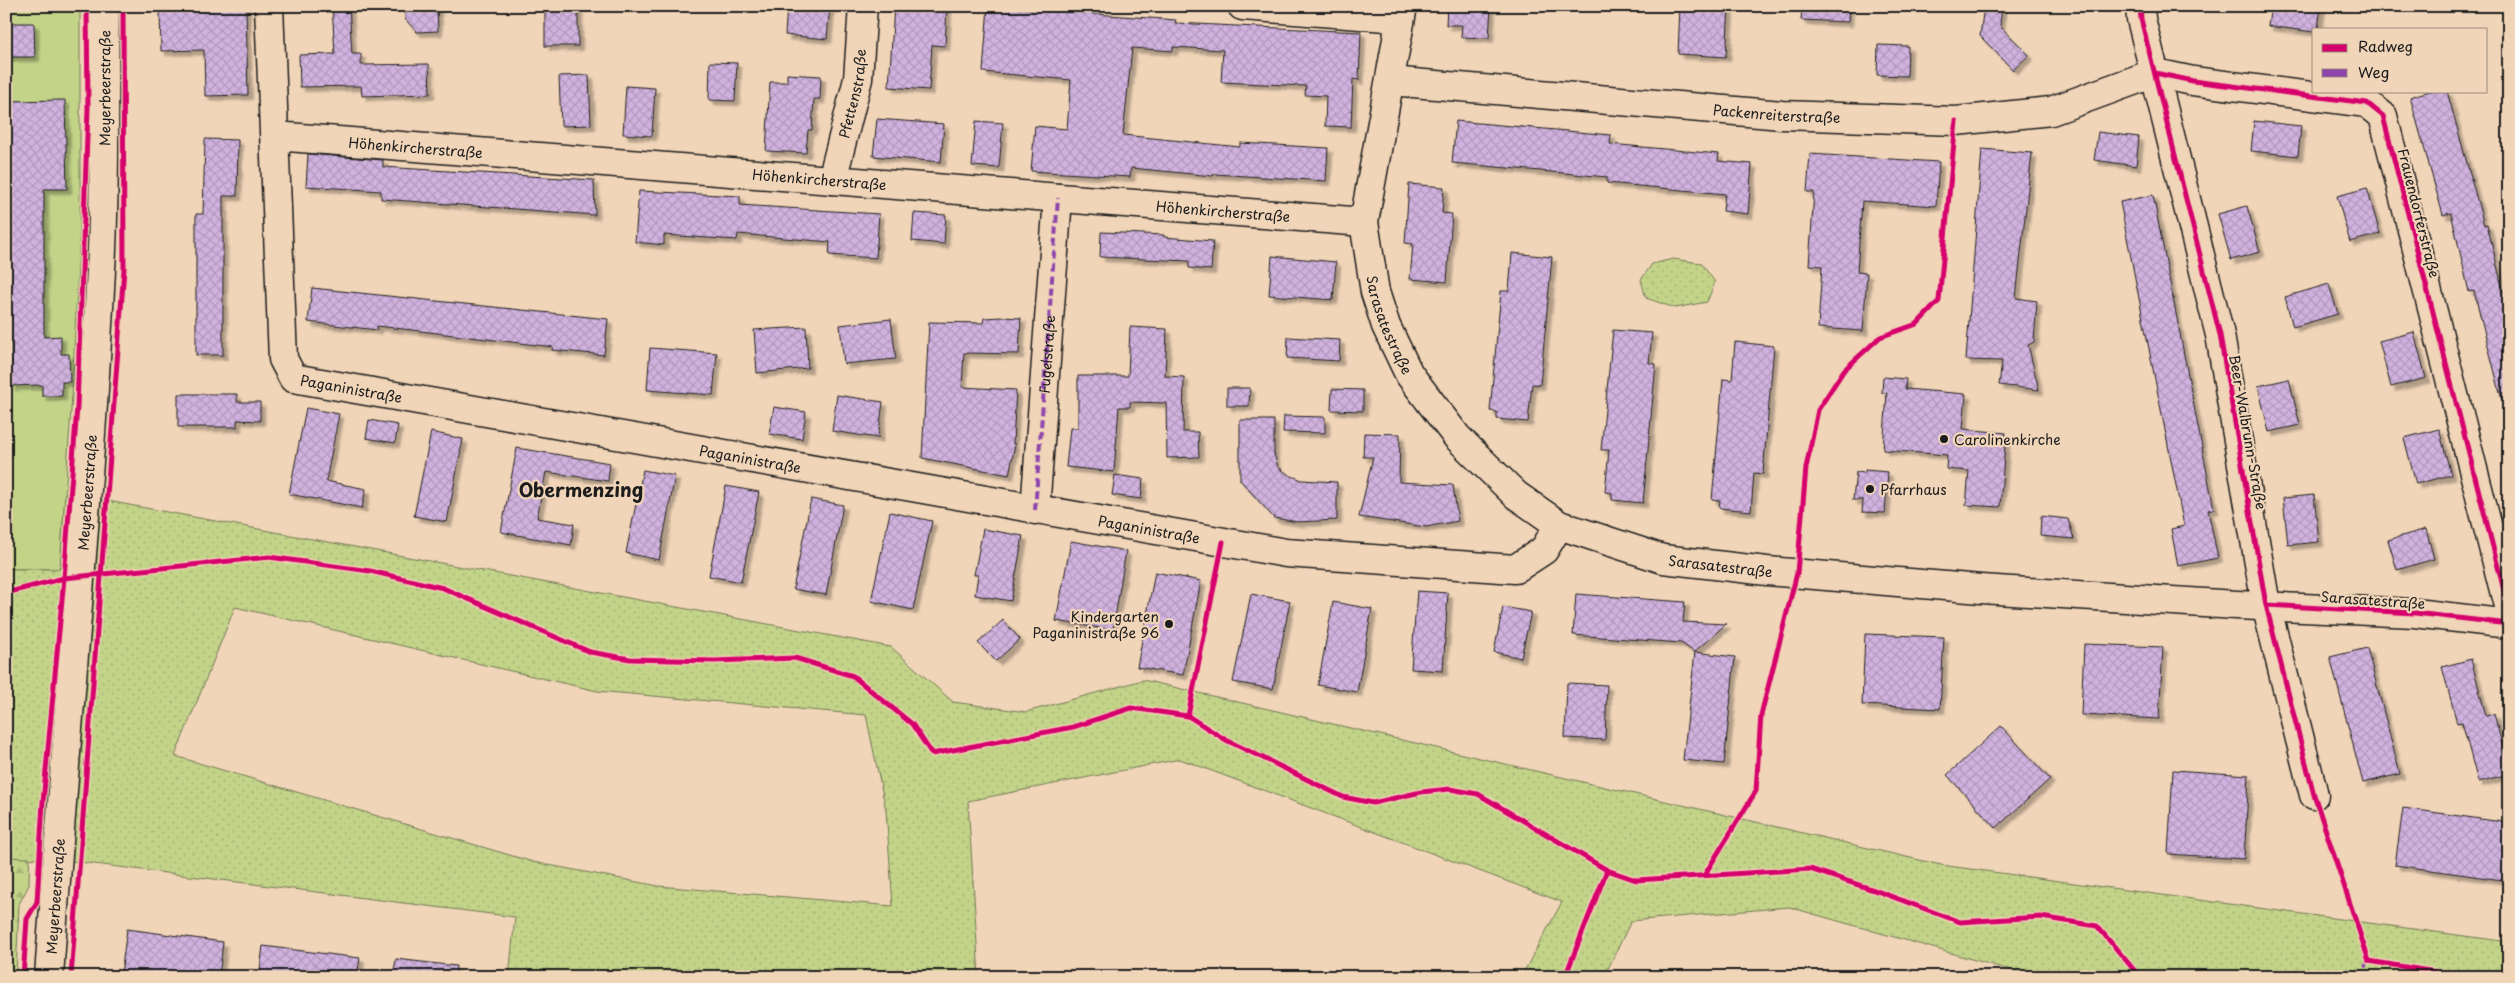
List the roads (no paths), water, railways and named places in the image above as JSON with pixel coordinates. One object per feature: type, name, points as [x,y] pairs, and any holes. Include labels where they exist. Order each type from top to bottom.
[{"type":"street","name":"Meyerbeerstraße","points":[[49,977],[61,801],[81,584],[101,268],[104,6]]},
{"type":"street","name":"Paganinistraße","points":[[269,6],[283,359],[293,378],[1286,553],[1515,569],[1544,550],[1559,525]]},
{"type":"street","name":"Pfettenstraße","points":[[832,180],[858,79],[863,6]]},
{"type":"street","points":[[1242,6],[1401,12]]},
{"type":"street","points":[[2140,6],[2141,19],[2155,72]]},
{"type":"street","name":"Sarasatestraße","points":[[1401,12],[1364,222],[1375,292],[1386,326],[1409,374],[1457,437],[1516,495],[1559,525],[1663,560],[1748,569],[1981,589],[2236,606],[2266,605],[2415,613],[2509,624]]},
{"type":"street","name":"Packenreiterstraße","points":[[1390,81],[1782,115],[1956,121],[2052,111],[2155,72]]},
{"type":"street","name":"Beer-Walbrunn-Straße","points":[[2155,72],[2220,335],[2266,605],[2314,795]]},
{"type":"street","name":"Frauendorferstraße","points":[[2155,72],[2193,81],[2367,103],[2383,116],[2509,610]]},
{"type":"street","name":"Höhenkircherstraße","points":[[275,136],[1364,222]]},
{"type":"street","name":"Fugelstraße","points":[[1035,510],[1058,198]]},
{"type":"place","name":"Carolinenkirche","points":[[1944,439]]},
{"type":"place","name":"Pfarrhaus","points":[[1870,489]]},
{"type":"place","name":"Kindergarten Paganinistraße 96","points":[[1169,624]]},
{"type":"district","name":"Obermenzing","points":[[581,489]]}]
